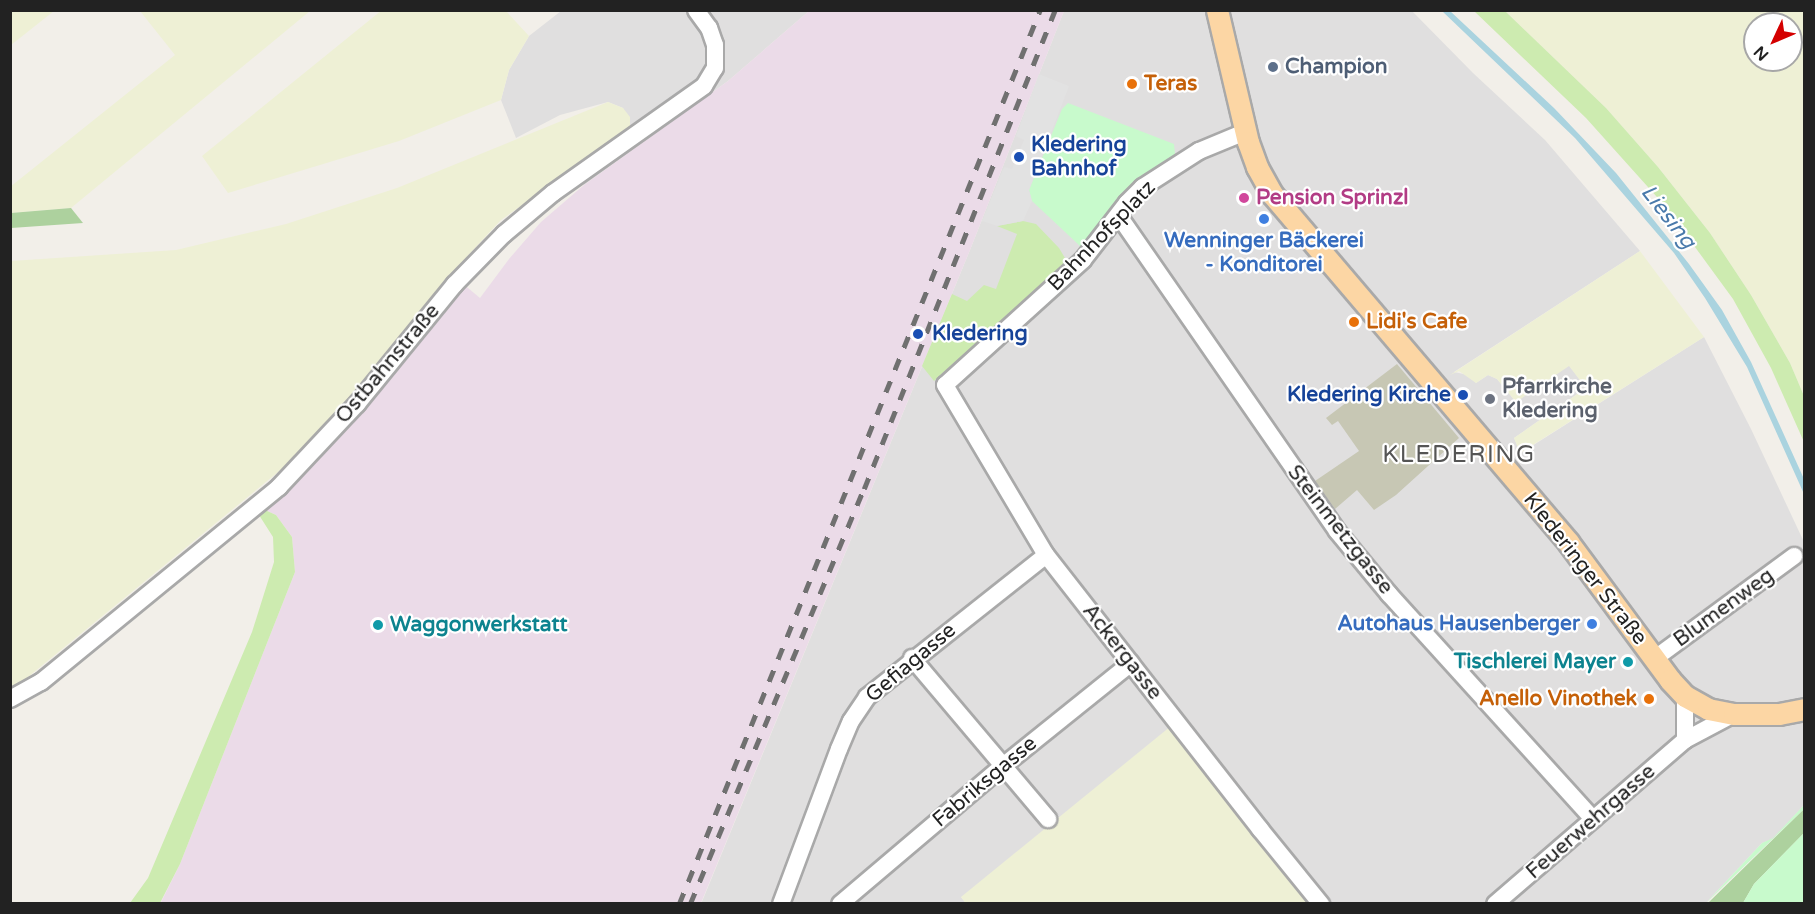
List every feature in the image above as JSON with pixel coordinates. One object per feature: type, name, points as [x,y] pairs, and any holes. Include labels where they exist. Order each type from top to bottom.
[{"type":"main road","name":"Klederinger Straße","points":[[1217,10],[1245,132],[1257,167],[1272,194],[1568,542],[1654,659],[1685,696],[1708,708],[1734,714],[1779,714],[1804,709]]},
{"type":"street","name":"Ostbahnstraße","points":[[10,699],[41,682],[279,487],[357,404],[454,285],[504,234],[553,193],[705,86],[715,68],[715,45],[709,28],[696,10]]},
{"type":"street","name":"Bahnhofsplatz","points":[[945,385],[1083,260],[1127,203],[1143,188],[1178,162],[1245,132]]},
{"type":"street","name":"Steinmetzgasse","points":[[1119,216],[1337,531],[1389,594],[1593,819]]},
{"type":"street","name":"Ackergasse","points":[[945,385],[1046,555],[1260,829],[1321,903]]},
{"type":"street","name":"Gefiagasse","points":[[781,903],[851,721],[867,697],[912,658],[1046,555]]},
{"type":"street","name":"Blumenweg","points":[[1654,659],[1794,556]]},
{"type":"street","points":[[912,658],[1048,819]]},
{"type":"street","name":"Fabriksgasse","points":[[840,903],[1003,766],[1131,663]]},
{"type":"street","points":[[1685,696],[1685,740]]},
{"type":"street","name":"Feuerwehrgasse","points":[[1495,903],[1685,740],[1734,714]]},
{"type":"shaded area","points":[[11,10],[54,10],[54,11],[11,45]]},
{"type":"shaded area","points":[[382,10],[506,11],[529,36],[509,70],[501,100],[399,141],[228,193],[202,156]]},
{"type":"shaded area","points":[[140,11],[310,11],[71,208],[11,213],[10,187],[175,55]]},
{"type":"shaded area","points":[[561,11],[809,11],[728,81],[584,185],[572,169],[630,129],[623,108],[608,102],[560,115],[516,138],[501,100],[509,70],[529,36]]},
{"type":"shaded area","points":[[809,11],[1064,11],[970,250],[701,903],[160,904],[180,864],[295,572],[292,537],[276,515],[265,510],[304,472],[462,283],[480,298],[541,222],[584,185],[728,81]]},
{"type":"shaded area","points":[[1064,11],[1412,11],[1473,73],[1545,140],[1640,251],[1454,372],[1468,375],[1476,383],[1488,375],[1497,379],[1516,402],[1569,365],[1586,388],[1514,438],[1521,453],[1704,337],[1751,429],[1804,542],[1804,805],[1773,839],[1762,843],[1706,903],[1314,903],[961,897],[966,903],[701,904],[970,250]]},
{"type":"shaded area","points":[[1505,11],[1804,11],[1804,396],[1790,363],[1751,295],[1710,233],[1658,167],[1606,108]]},
{"type":"shaded area","points":[[1039,74],[1069,86],[1029,190],[1032,201],[1023,221],[997,226],[982,221],[1004,167],[1012,169],[1024,140],[1016,136]]},
{"type":"shaded area","points":[[608,102],[623,108],[630,117],[630,129],[501,220],[447,278],[356,392],[283,468],[11,691],[11,261],[176,250],[286,224],[397,188]]},
{"type":"shaded area","points":[[1640,251],[1704,337],[1520,453],[1514,438],[1586,388],[1569,366],[1516,402],[1497,379],[1488,375],[1476,383],[1459,371],[1450,375]]},
{"type":"shaded area","points":[[1397,364],[1459,438],[1396,495],[1374,510],[1357,490],[1335,509],[1315,481],[1359,451],[1338,421],[1332,425],[1326,418]]},
{"type":"shaded area","points":[[1171,726],[1315,903],[966,904],[961,897]]},
{"type":"green space","points":[[1474,11],[1505,11],[1606,108],[1658,167],[1710,233],[1751,295],[1790,363],[1804,396],[1804,442],[1771,368],[1733,299],[1665,206],[1586,118]]},
{"type":"green space","points":[[1068,103],[1174,144],[1175,154],[1122,193],[1083,246],[1080,246],[1032,201],[1029,190],[1062,109]]},
{"type":"green space","points":[[71,208],[83,223],[11,228],[11,213]]},
{"type":"green space","points":[[1023,221],[1036,224],[1059,248],[1065,258],[1063,267],[934,381],[922,366],[952,294],[967,301],[984,285],[996,289],[1017,234],[997,226]]},
{"type":"green space","points":[[265,510],[276,515],[292,537],[295,572],[180,864],[160,903],[130,903],[148,878],[252,632],[274,562],[273,537],[259,515]]},
{"type":"green space","points":[[1804,805],[1804,809],[1706,903],[1762,843],[1773,838]]},
{"type":"green space","points":[[1804,809],[1804,833],[1754,884],[1743,903],[1707,904]]},
{"type":"green space","points":[[1804,833],[1804,903],[1743,903],[1754,884]]},
{"type":"water","points":[[1442,11],[1450,11],[1554,108],[1616,173],[1689,264],[1722,310],[1751,362],[1804,479],[1804,494],[1747,367],[1705,298],[1674,253],[1575,138]]},
{"type":"railway","points":[[679,904],[1040,10]]},
{"type":"railway","points":[[690,904],[864,489],[1055,10]]},
{"type":"place","name":"Champion","points":[[1273,67]]},
{"type":"place","name":"Teras","points":[[1132,84]]},
{"type":"place","name":"Kledering Bahnhof","points":[[1019,157]]},
{"type":"place","name":"Pension Sprinzl","points":[[1244,198]]},
{"type":"place","name":"Wenninger Bäckerei - Konditorei","points":[[1264,219]]},
{"type":"place","name":"Lidi's Cafe","points":[[1354,322]]},
{"type":"place","name":"Kledering","points":[[918,334]]},
{"type":"place","name":"Kledering Kirche","points":[[1463,395]]},
{"type":"place","name":"Pfarrkirche Kledering","points":[[1490,399]]},
{"type":"place","name":"Autohaus Hausenberger","points":[[1592,624]]},
{"type":"place","name":"Waggonwerkstatt","points":[[378,625]]},
{"type":"place","name":"Tischlerei Mayer","points":[[1628,662]]},
{"type":"place","name":"Anello Vinothek","points":[[1649,699]]},
{"type":"district","name":"KLEDERING","points":[[1459,455]]},
{"type":"water label","name":"Liesing","points":[[1668,217]]}]
